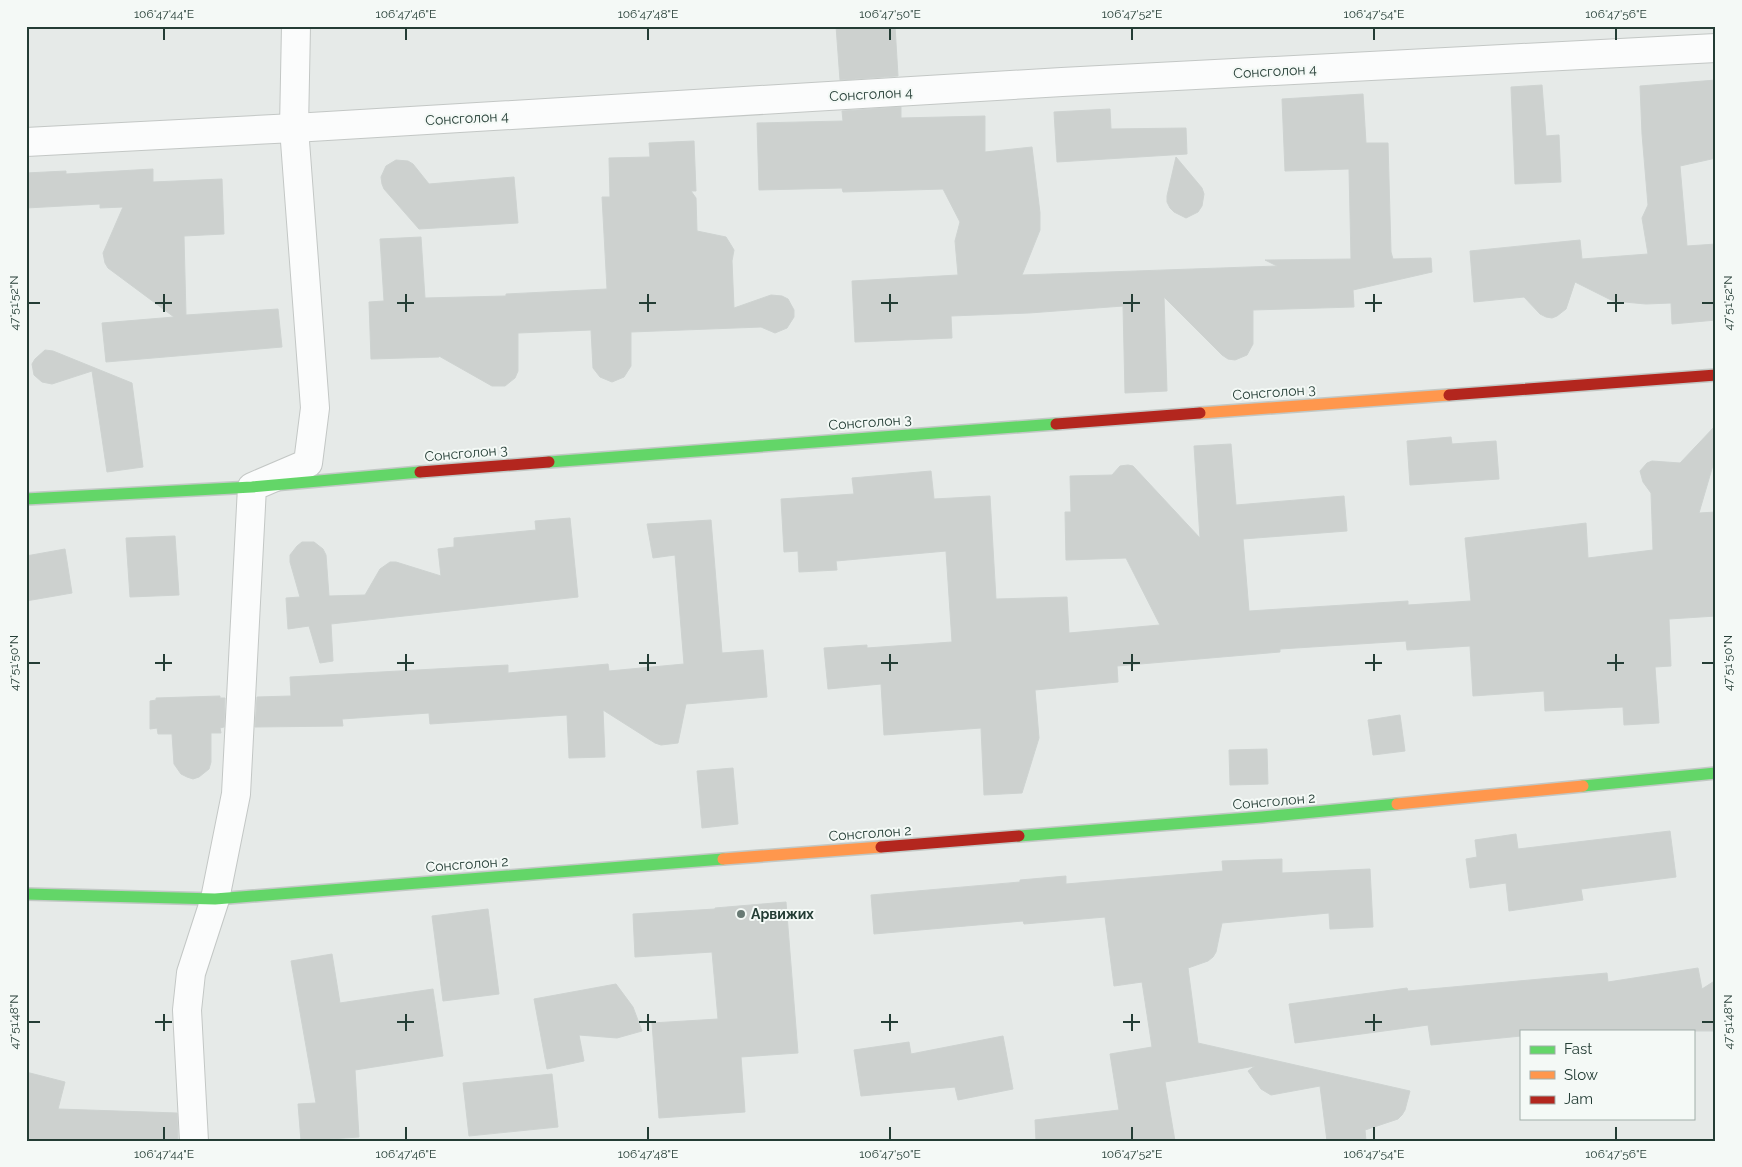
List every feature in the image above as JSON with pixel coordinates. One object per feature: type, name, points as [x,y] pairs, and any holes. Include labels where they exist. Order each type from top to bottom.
[{"type":"street","points":[[194,1141],[187,1010],[191,973],[215,899],[236,794],[252,487],[308,463],[315,408],[294,128],[296,26]]},
{"type":"street","name":"Сонсголон 4","points":[[26,142],[1053,83],[1716,48]]},
{"type":"street","name":"Сонсголон 3","points":[[26,498],[252,487],[535,462],[1716,375]]},
{"type":"street","name":"Сонсголон 2","points":[[26,894],[215,899],[1262,817],[1716,773]]},
{"type":"building","points":[[836,26],[895,26],[898,76],[840,80]]},
{"type":"building","points":[[1716,80],[1716,158],[1680,166],[1687,246],[1716,244],[1716,320],[1672,324],[1671,303],[1646,304],[1613,301],[1575,282],[1566,309],[1552,318],[1540,314],[1524,297],[1474,302],[1470,251],[1580,240],[1582,259],[1648,254],[1642,218],[1648,205],[1640,86]]},
{"type":"building","points":[[1542,85],[1546,136],[1559,135],[1561,182],[1515,184],[1511,87]]},
{"type":"building","points":[[1363,94],[1366,143],[1388,143],[1391,252],[1393,259],[1431,258],[1432,272],[1353,290],[1354,307],[1253,310],[1253,344],[1247,355],[1235,360],[1228,359],[1222,355],[1164,297],[1167,391],[1125,393],[1123,306],[1029,313],[951,316],[952,338],[855,342],[852,281],[958,275],[955,241],[960,222],[943,189],[843,192],[842,188],[759,190],[757,123],[843,121],[842,111],[901,107],[901,118],[985,116],[985,152],[1032,147],[1040,213],[1040,230],[1022,275],[1277,266],[1265,260],[1351,259],[1349,169],[1285,171],[1282,99]]},
{"type":"building","points":[[1110,109],[1111,129],[1186,128],[1187,154],[1057,162],[1054,112]]},
{"type":"building","points":[[694,141],[696,191],[691,191],[696,198],[697,231],[726,237],[734,250],[732,261],[734,308],[771,295],[782,296],[788,299],[794,310],[794,317],[787,328],[775,333],[761,327],[631,332],[631,366],[624,377],[612,382],[600,377],[593,368],[591,330],[518,333],[518,371],[515,378],[505,386],[492,386],[439,356],[371,359],[369,302],[384,301],[380,239],[421,237],[425,298],[506,296],[506,294],[607,289],[602,197],[610,197],[609,158],[650,157],[649,143]]},
{"type":"building","points":[[1176,157],[1202,188],[1204,194],[1202,206],[1198,212],[1186,218],[1174,212],[1167,202]]},
{"type":"building","points":[[396,160],[408,161],[413,164],[429,184],[514,177],[518,223],[419,229],[384,189],[382,184],[381,177],[386,166]]},
{"type":"building","points":[[153,169],[153,182],[222,179],[224,234],[184,236],[186,315],[278,309],[282,347],[106,362],[102,323],[174,317],[108,268],[105,263],[103,253],[123,207],[100,208],[100,204],[26,208],[26,173],[66,171],[66,174]]},
{"type":"building","points":[[45,350],[53,351],[132,383],[143,467],[107,472],[92,371],[52,384],[42,382],[34,375],[32,364]]},
{"type":"building","points":[[1716,425],[1716,455],[1699,513],[1716,512],[1716,616],[1669,619],[1671,666],[1655,667],[1659,723],[1624,725],[1623,707],[1545,711],[1544,691],[1473,696],[1470,646],[1407,650],[1406,641],[1280,649],[1280,652],[1117,666],[1118,682],[1035,690],[1039,738],[1022,793],[984,795],[981,728],[884,735],[881,684],[828,689],[824,648],[867,645],[867,648],[952,642],[946,551],[836,561],[837,570],[799,572],[798,551],[784,552],[781,499],[854,494],[852,478],[931,471],[934,499],[990,496],[996,599],[1067,597],[1069,633],[1160,625],[1126,558],[1066,560],[1065,512],[1071,512],[1070,476],[1112,475],[1120,466],[1133,466],[1200,538],[1194,446],[1231,444],[1236,505],[1344,496],[1347,531],[1243,539],[1249,611],[1408,601],[1408,605],[1471,601],[1465,538],[1586,523],[1588,558],[1653,550],[1651,493],[1643,482],[1640,471],[1647,463],[1652,461],[1680,463]]},
{"type":"building","points":[[1451,437],[1452,444],[1496,441],[1499,479],[1410,485],[1407,441]]},
{"type":"building","points":[[570,518],[578,597],[331,624],[333,661],[320,663],[309,626],[288,629],[286,598],[300,597],[290,562],[290,555],[302,542],[314,542],[323,549],[326,555],[329,596],[365,595],[380,569],[390,562],[396,562],[441,576],[438,549],[454,547],[454,538],[536,530],[535,521]]},
{"type":"building","points":[[711,520],[722,653],[763,650],[767,697],[686,704],[678,743],[661,745],[655,743],[603,710],[605,757],[569,758],[567,715],[430,724],[429,713],[342,719],[343,726],[255,727],[257,697],[291,696],[290,677],[508,665],[508,673],[608,664],[609,671],[684,664],[675,555],[653,558],[647,524]]},
{"type":"building","points":[[175,536],[179,595],[130,597],[126,538]]},
{"type":"building","points":[[65,549],[72,593],[26,601],[26,556]]},
{"type":"building","points":[[220,696],[220,698],[225,698],[224,727],[220,728],[221,733],[211,733],[211,762],[209,769],[199,777],[193,779],[187,777],[181,774],[174,764],[172,734],[158,734],[157,728],[150,729],[150,701],[156,700],[156,698]]},
{"type":"building","points":[[1400,715],[1405,751],[1373,755],[1368,720]]},
{"type":"building","points":[[1267,749],[1268,784],[1230,785],[1229,750]]},
{"type":"building","points":[[733,768],[738,824],[702,828],[697,771]]},
{"type":"building","points":[[1670,831],[1676,877],[1581,889],[1583,900],[1509,911],[1506,883],[1470,888],[1466,859],[1477,857],[1475,840],[1516,834],[1518,849]]},
{"type":"building","points":[[1282,859],[1282,873],[1370,869],[1373,927],[1330,929],[1329,913],[1222,923],[1216,952],[1213,957],[1208,961],[1188,968],[1198,1043],[1410,1091],[1402,1115],[1398,1119],[1365,1130],[1366,1141],[1327,1141],[1320,1086],[1271,1095],[1261,1089],[1248,1071],[1255,1066],[1165,1082],[1175,1141],[1036,1141],[1035,1120],[1119,1110],[1110,1054],[1152,1047],[1142,982],[1114,986],[1105,917],[1024,924],[1023,921],[874,934],[871,895],[1020,882],[1020,880],[1066,876],[1066,884],[1223,871],[1222,861]]},
{"type":"building","points":[[786,902],[798,1053],[741,1057],[745,1112],[659,1118],[652,1023],[718,1019],[712,952],[635,957],[633,914]]},
{"type":"building","points":[[488,909],[499,994],[443,1001],[432,916]]},
{"type":"building","points":[[332,954],[340,1003],[433,989],[443,1056],[355,1070],[359,1137],[301,1141],[298,1104],[316,1103],[291,961]]},
{"type":"building","points":[[1698,968],[1702,989],[1716,980],[1716,1031],[1520,1030],[1520,1036],[1431,1045],[1428,1025],[1295,1043],[1289,1004],[1407,988],[1408,991],[1607,973],[1608,982]]},
{"type":"building","points":[[616,984],[633,1007],[642,1031],[617,1038],[579,1035],[584,1061],[547,1069],[534,999]]},
{"type":"building","points":[[1003,1036],[1013,1089],[958,1100],[955,1087],[861,1096],[854,1050],[909,1042],[911,1054]]},
{"type":"building","points":[[26,1072],[65,1082],[58,1109],[177,1113],[178,1141],[26,1141]]},
{"type":"building","points":[[552,1074],[558,1127],[469,1136],[463,1083]]},
{"type":"traffic: fast","points":[[549,462],[1056,424]]},
{"type":"traffic: fast","points":[[26,499],[252,487],[420,472]]},
{"type":"traffic: fast","points":[[1583,786],[1716,773]]},
{"type":"traffic: fast","points":[[1019,836],[1262,817],[1397,804]]},
{"type":"traffic: fast","points":[[26,894],[215,899],[723,859]]},
{"type":"traffic: slow","points":[[1200,413],[1449,395]]},
{"type":"traffic: slow","points":[[1397,804],[1583,786]]},
{"type":"traffic: slow","points":[[723,859],[881,847]]},
{"type":"traffic: jam","points":[[1449,395],[1716,375]]},
{"type":"traffic: jam","points":[[1056,424],[1200,413]]},
{"type":"traffic: jam","points":[[420,472],[549,462]]},
{"type":"traffic: jam","points":[[881,847],[1019,836]]},
{"type":"place","name":"Арвижих","points":[[741,914]]}]
